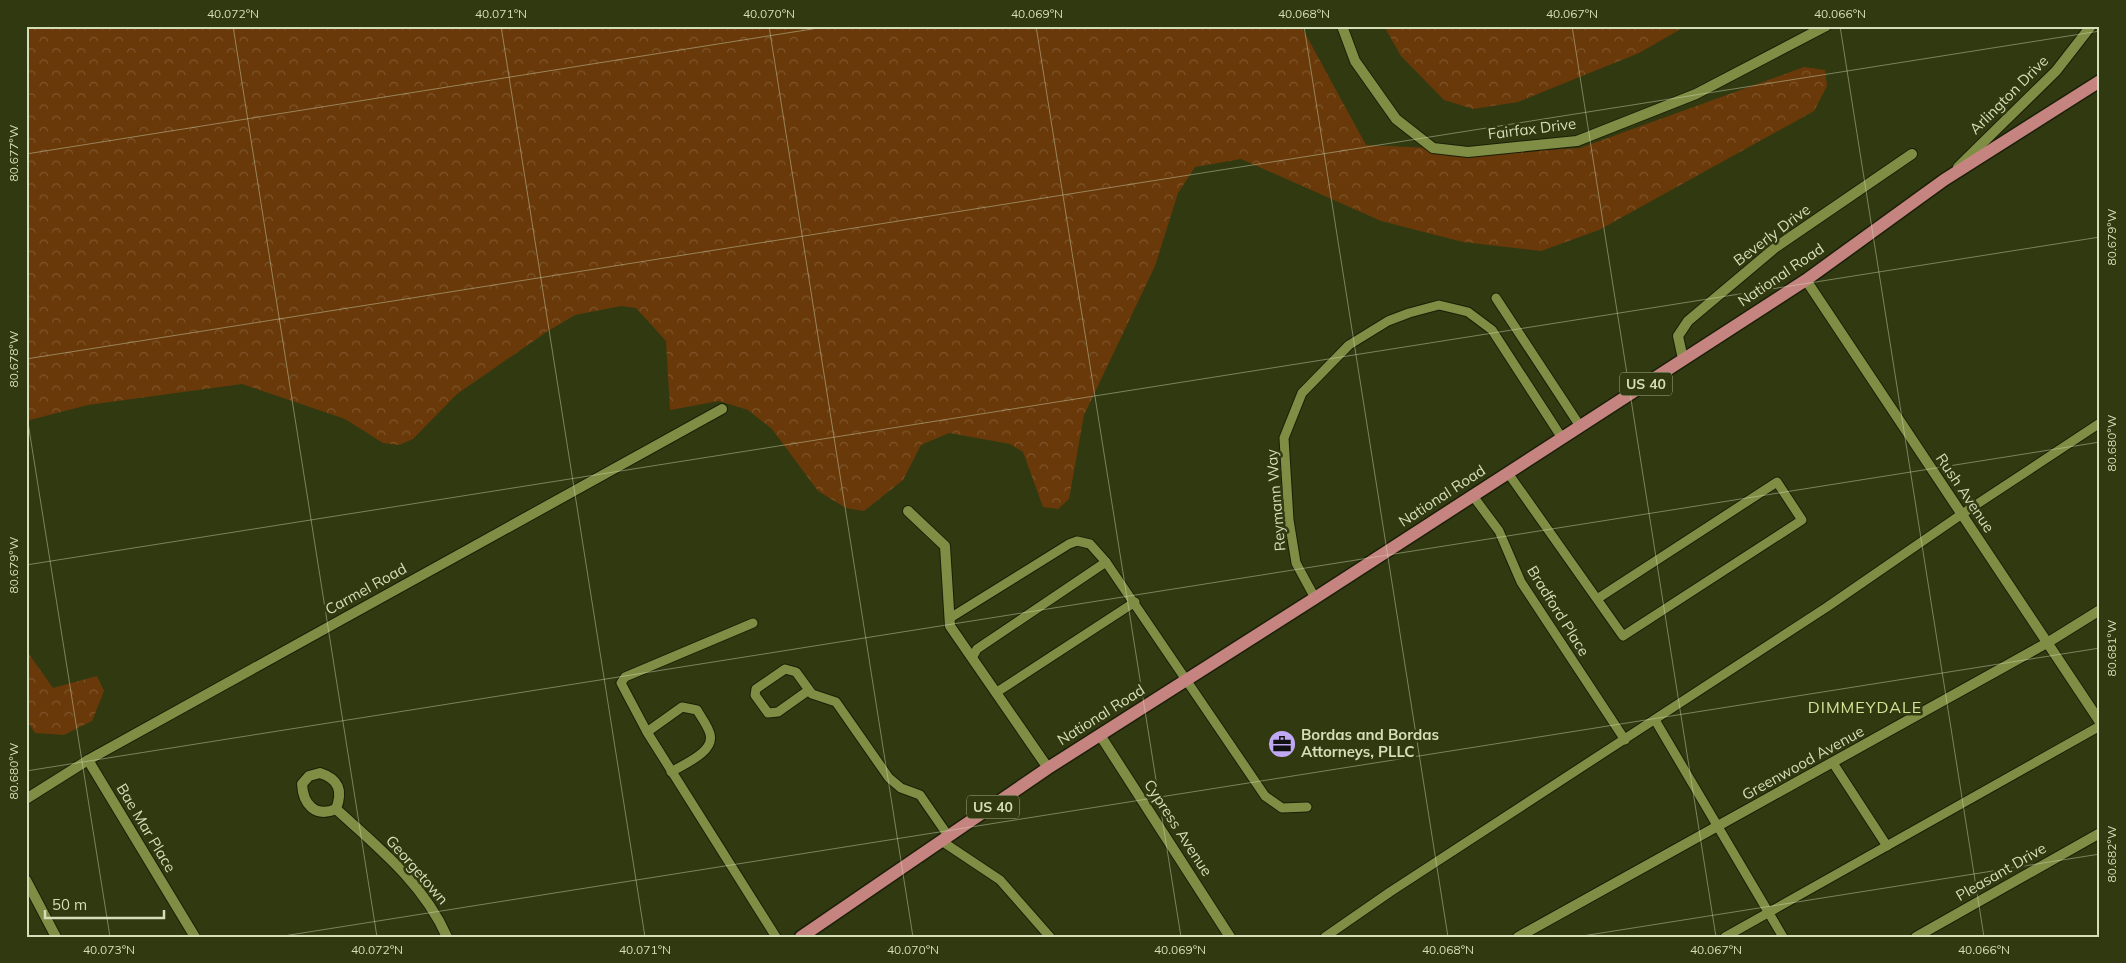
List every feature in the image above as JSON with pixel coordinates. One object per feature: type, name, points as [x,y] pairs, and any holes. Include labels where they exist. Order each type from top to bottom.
[{"type":"main road","name":"National Road","points":[[801,937],[1048,768],[1315,598],[1806,280],[1944,180],[2100,81]]},
{"type":"street","name":"Fairfax Drive","points":[[1342,26],[1355,61],[1396,119],[1433,148],[1468,152],[1577,141],[1696,94],[1826,26]]},
{"type":"street","name":"Arlington Drive","points":[[1944,180],[2056,71],[2091,26]]},
{"type":"street","name":"Beverly Drive","points":[[1683,359],[1678,336],[1688,321],[1776,247],[1912,154]]},
{"type":"street","name":"Rush Avenue","points":[[1806,280],[2100,724]]},
{"type":"street","name":"Carmel Road","points":[[26,799],[88,760],[722,409]]},
{"type":"street","points":[[908,510],[945,546],[950,626],[1048,768]]},
{"type":"street","name":"Greenwood Avenue","points":[[1518,937],[2047,643],[2100,610]]},
{"type":"street","name":"Cypress Avenue","points":[[1100,735],[1230,937]]},
{"type":"street","name":"Bae Mar Place","points":[[88,760],[195,937]]},
{"type":"street","name":"Georgetown","points":[[336,809],[392,858],[420,891],[440,920],[447,937]]},
{"type":"street","name":"Pleasant Drive","points":[[1916,937],[2100,833]]},
{"type":"street","points":[[26,880],[56,937]]},
{"type":"lane","points":[[1496,298],[1580,426]]},
{"type":"lane","name":"Reymann Way","points":[[1315,598],[1296,563],[1289,520],[1284,438],[1302,393],[1349,346],[1388,320],[1439,305],[1468,312],[1492,330],[1562,438]]},
{"type":"lane","points":[[1325,937],[1390,892],[1827,607],[1962,514],[2100,423]]},
{"type":"lane","points":[[1508,473],[1623,636],[1802,520],[1777,482],[1597,599]]},
{"type":"lane","name":"Bradford Place","points":[[1473,496],[1499,531],[1521,582],[1625,740]]},
{"type":"lane","points":[[950,618],[1078,541],[1090,544],[1106,562],[1135,602],[1265,796],[1282,808],[1307,807]]},
{"type":"lane","points":[[972,658],[977,649],[1106,562]]},
{"type":"lane","points":[[997,692],[1135,602]]},
{"type":"lane","points":[[753,623],[624,677],[621,682],[647,732],[671,772],[776,937]]},
{"type":"lane","points":[[809,690],[778,712],[768,713],[755,695],[756,690],[785,670],[796,672],[812,694],[836,702],[889,778],[901,788],[920,795],[946,839],[1000,880],[1050,937]]},
{"type":"lane","points":[[647,732],[682,707],[697,710],[710,733],[711,741],[707,749],[671,772]]},
{"type":"lane","points":[[1655,720],[1783,937]]},
{"type":"lane","points":[[1726,937],[2100,724]]},
{"type":"lane","points":[[1833,763],[1887,846]]},
{"type":"green space","points":[[26,26],[1301,26],[1366,145],[1513,152],[1580,148],[1804,67],[1825,70],[1827,86],[1814,111],[1599,230],[1541,251],[1463,242],[1381,221],[1241,159],[1195,167],[1178,193],[1155,266],[1084,415],[1069,499],[1058,509],[1043,507],[1023,452],[1010,444],[949,433],[921,445],[903,480],[864,511],[846,508],[818,491],[772,429],[748,410],[719,401],[670,410],[666,341],[636,308],[621,306],[575,315],[548,331],[457,394],[413,439],[399,445],[383,443],[345,419],[242,384],[88,405],[26,421]]},
{"type":"green space","points":[[1384,26],[1686,26],[1639,53],[1518,102],[1473,109],[1444,100],[1401,56]]},
{"type":"green space","points":[[26,650],[53,688],[97,676],[104,691],[92,721],[64,735],[35,733],[26,719]]},
{"type":"place","name":"Bordas and Bordas Attorneys, PLLC","points":[[1282,744]]},
{"type":"district","name":"DIMMEYDALE","points":[[1865,707]]}]
